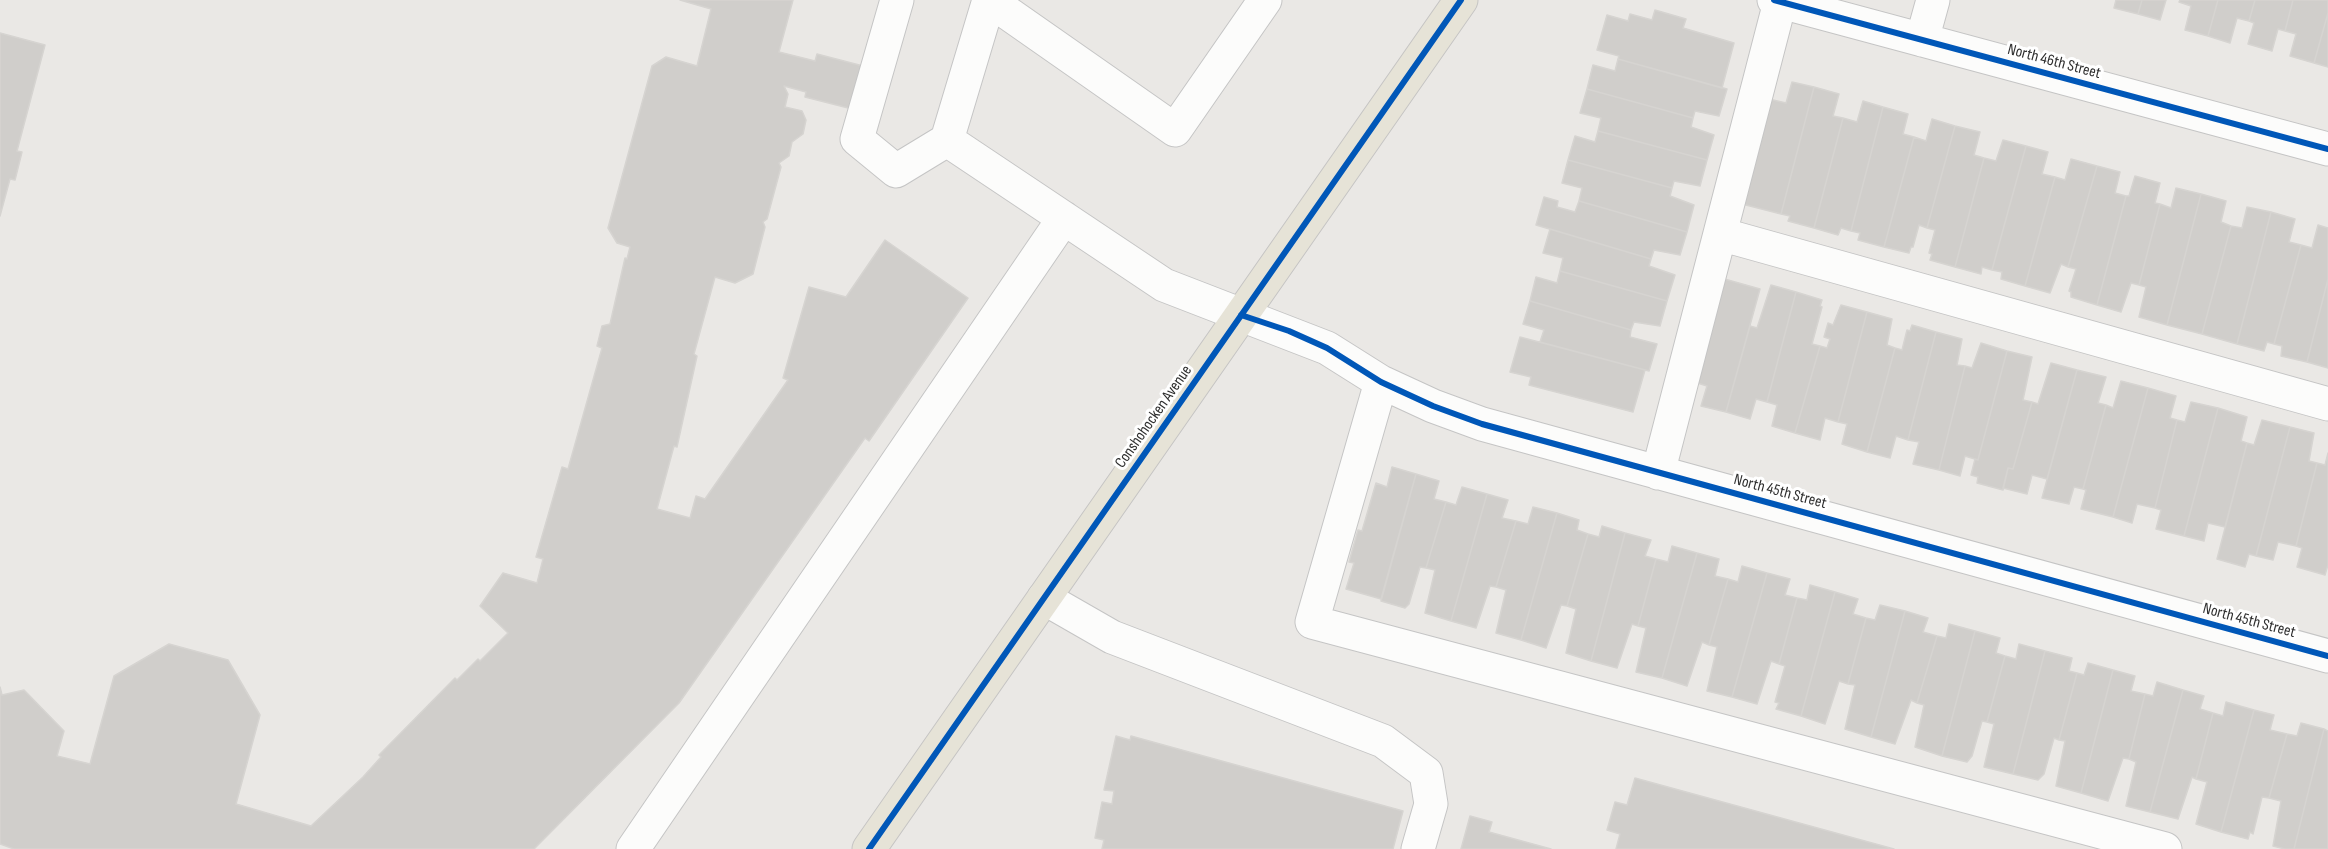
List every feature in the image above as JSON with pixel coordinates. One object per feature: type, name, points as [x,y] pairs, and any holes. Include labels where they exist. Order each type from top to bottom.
[{"type":"main road","name":"Conshohocken Avenue","points":[[869,849],[1461,0]]},
{"type":"street","points":[[897,0],[857,139],[896,171],[947,140],[989,0],[1175,130],[1265,0]]},
{"type":"street","points":[[1922,40],[1933,0]]},
{"type":"street","points":[[1658,472],[1720,234],[1777,1]]},
{"type":"street","name":"North 46th Street","points":[[1777,1],[2328,149]]},
{"type":"street","name":"North 45th Street","points":[[947,140],[1164,285],[1289,331],[1327,348],[1381,382],[1433,406],[1482,424],[2328,656]]},
{"type":"street","points":[[633,849],[1064,218]]},
{"type":"street","points":[[1720,234],[2328,404]]},
{"type":"street","points":[[1381,382],[1312,622],[2090,840],[2164,849]]},
{"type":"street","points":[[1044,598],[1112,637],[1383,741],[1426,773],[1431,804],[1418,849]]},
{"type":"building","points":[[680,0],[793,0],[779,52],[815,61],[817,54],[867,67],[856,110],[805,97],[806,92],[784,86],[788,94],[785,107],[802,111],[806,120],[803,134],[792,142],[789,156],[779,163],[781,167],[767,219],[763,222],[765,227],[753,274],[735,283],[715,277],[694,354],[697,356],[677,447],[674,446],[657,509],[690,518],[696,496],[705,499],[788,380],[783,378],[809,287],[846,297],[885,240],[968,298],[869,441],[865,438],[679,703],[534,849],[14,849],[0,844],[0,687],[2,695],[24,690],[64,731],[57,756],[90,764],[114,676],[169,644],[228,660],[260,715],[236,804],[311,826],[363,777],[381,757],[379,755],[455,678],[457,680],[478,659],[480,661],[508,633],[480,606],[503,573],[537,583],[543,559],[536,557],[562,467],[568,469],[602,348],[597,346],[602,326],[610,324],[625,258],[627,259],[630,247],[617,243],[608,228],[652,66],[666,57],[697,66],[711,9]]},
{"type":"building","points":[[2116,0],[2142,0],[2138,14],[2114,8]]},
{"type":"building","points":[[2142,0],[2166,0],[2160,20],[2138,14]]},
{"type":"building","points":[[2180,0],[2218,0],[2208,36],[2185,30],[2191,6],[2179,2]]},
{"type":"building","points":[[2218,0],[2255,0],[2249,21],[2237,18],[2230,43],[2208,36]]},
{"type":"building","points":[[2255,0],[2293,0],[2285,31],[2278,29],[2272,51],[2248,44],[2254,23],[2249,21]]},
{"type":"building","points":[[2293,0],[2328,0],[2328,13],[2314,63],[2290,56],[2296,34],[2285,31]]},
{"type":"building","points":[[1655,10],[1686,19],[1683,28],[1734,43],[1722,88],[1618,59],[1619,56],[1597,50],[1607,15],[1628,21],[1630,14],[1652,20]]},
{"type":"building","points":[[2328,13],[2328,67],[2314,63]]},
{"type":"building","points":[[0,33],[45,45],[17,151],[22,152],[15,180],[10,179],[0,216]]},
{"type":"building","points":[[1618,59],[1727,89],[1719,116],[1695,111],[1693,118],[1587,89],[1593,65],[1615,71]]},
{"type":"building","points":[[1792,82],[1814,87],[1781,214],[1742,204],[1769,99],[1786,103]]},
{"type":"building","points":[[1814,87],[1839,94],[1833,116],[1843,118],[1814,228],[1788,221],[1790,216],[1781,214]]},
{"type":"building","points":[[1587,89],[1693,118],[1691,127],[1714,135],[1707,160],[1598,131],[1601,118],[1580,113]]},
{"type":"building","points":[[1863,101],[1883,107],[1851,231],[1841,228],[1838,235],[1814,228],[1843,118],[1857,122]]},
{"type":"building","points":[[1883,107],[1908,114],[1903,134],[1914,137],[1884,247],[1858,240],[1860,233],[1851,231]]},
{"type":"building","points":[[1932,119],[1955,126],[1927,228],[1919,225],[1909,253],[1884,247],[1914,137],[1926,141]]},
{"type":"building","points":[[1955,126],[1980,132],[1974,155],[1984,158],[1955,267],[1930,260],[1932,254],[1929,253],[1935,230],[1927,228]]},
{"type":"building","points":[[1598,131],[1707,160],[1700,186],[1674,181],[1672,188],[1568,160],[1575,136],[1595,142]]},
{"type":"building","points":[[2003,140],[2026,146],[1992,270],[1982,267],[1981,274],[1955,267],[1984,158],[1996,161]]},
{"type":"building","points":[[2026,146],[2048,152],[2042,174],[2055,177],[2025,286],[2001,279],[2002,272],[1992,270]]},
{"type":"building","points":[[2071,159],[2097,166],[2068,267],[2061,264],[2050,293],[2025,286],[2055,177],[2065,180]]},
{"type":"building","points":[[1568,160],[1672,188],[1670,196],[1694,205],[1687,232],[1579,201],[1582,188],[1562,183]]},
{"type":"building","points":[[2097,166],[2120,172],[2115,193],[2126,196],[2097,305],[2071,297],[2069,291],[2076,269],[2068,267]]},
{"type":"building","points":[[2135,176],[2160,183],[2155,203],[2160,204],[2139,285],[2131,283],[2121,312],[2097,305],[2126,196],[2129,196]]},
{"type":"building","points":[[2176,188],[2201,194],[2167,325],[2139,317],[2146,287],[2139,285],[2160,204],[2171,208]]},
{"type":"building","points":[[2201,194],[2226,201],[2221,222],[2231,226],[2202,334],[2167,325]]},
{"type":"building","points":[[1544,197],[1558,201],[1557,207],[1575,212],[1579,201],[1687,232],[1680,255],[1654,250],[1651,259],[1536,225]]},
{"type":"building","points":[[2247,207],[2271,212],[2237,344],[2202,334],[2231,226],[2242,228]]},
{"type":"building","points":[[2271,212],[2295,219],[2289,242],[2301,245],[2274,344],[2267,342],[2264,351],[2237,344]]},
{"type":"building","points":[[2318,225],[2328,228],[2328,279],[2307,362],[2281,356],[2282,346],[2274,344],[2301,245],[2312,248]]},
{"type":"building","points":[[1550,229],[1651,259],[1649,266],[1675,275],[1667,301],[1560,271],[1563,258],[1543,253]]},
{"type":"building","points":[[1560,271],[1667,301],[1660,326],[1634,322],[1631,330],[1530,301],[1536,277],[1557,283]]},
{"type":"building","points":[[1721,278],[1760,289],[1726,412],[1701,406],[1707,386],[1691,381]]},
{"type":"building","points":[[2328,279],[2328,368],[2307,362]]},
{"type":"building","points":[[1771,285],[1796,292],[1767,402],[1756,399],[1750,419],[1726,412],[1750,326],[1757,328]]},
{"type":"building","points":[[1796,292],[1822,300],[1820,306],[1822,307],[1812,344],[1820,346],[1795,433],[1772,426],[1777,405],[1767,402]]},
{"type":"building","points":[[1530,301],[1631,330],[1630,337],[1657,344],[1649,371],[1540,342],[1544,330],[1523,324]]},
{"type":"building","points":[[1841,305],[1867,312],[1838,422],[1825,418],[1820,440],[1795,433],[1820,346],[1827,348],[1830,339],[1824,337],[1828,323],[1833,325]]},
{"type":"building","points":[[1867,312],[1892,319],[1887,345],[1895,348],[1867,452],[1842,444],[1847,424],[1838,422]]},
{"type":"building","points":[[1912,325],[1936,332],[1908,440],[1896,436],[1890,458],[1867,452],[1895,348],[1902,350],[1907,330],[1910,331]]},
{"type":"building","points":[[1936,332],[1962,339],[1957,365],[1965,366],[1939,470],[1913,464],[1919,442],[1908,440]]},
{"type":"building","points":[[1520,337],[1645,370],[1633,412],[1529,385],[1531,377],[1510,372]]},
{"type":"building","points":[[1981,343],[2007,351],[1978,460],[1965,456],[1960,476],[1939,470],[1965,366],[1972,368]]},
{"type":"building","points":[[2007,351],[2032,357],[2023,400],[2032,402],[2013,469],[2008,468],[2003,490],[1977,483],[1978,477],[1971,475],[1975,459],[1978,460]]},
{"type":"building","points":[[2051,363],[2077,370],[2047,479],[2032,475],[2027,494],[2003,488],[2008,468],[2013,469],[2032,402],[2038,404]]},
{"type":"building","points":[[2077,370],[2106,377],[2098,403],[2106,405],[2083,489],[2074,487],[2069,504],[2042,498]]},
{"type":"building","points":[[2121,381],[2148,388],[2113,517],[2081,509],[2086,490],[2083,489],[2106,405],[2113,408]]},
{"type":"building","points":[[2148,388],[2176,396],[2170,418],[2177,420],[2155,508],[2137,504],[2132,523],[2113,517]]},
{"type":"building","points":[[2191,402],[2218,408],[2184,536],[2156,529],[2161,510],[2155,508],[2177,420],[2185,422]]},
{"type":"building","points":[[2218,408],[2247,417],[2241,441],[2247,443],[2225,527],[2208,523],[2204,541],[2184,536]]},
{"type":"building","points":[[2262,420],[2290,427],[2256,556],[2249,554],[2245,567],[2217,559],[2247,443],[2254,445]]},
{"type":"building","points":[[2290,427],[2314,433],[2309,461],[2317,463],[2296,546],[2278,542],[2273,560],[2256,556]]},
{"type":"building","points":[[2328,453],[2328,565],[2325,575],[2297,567],[2302,548],[2296,546],[2317,463],[2325,465]]},
{"type":"building","points":[[1392,467],[1416,474],[1381,599],[1346,589],[1354,563],[1349,562],[1358,530],[1362,531],[1376,483],[1387,487]]},
{"type":"building","points":[[1416,474],[1439,481],[1434,499],[1446,502],[1426,568],[1420,567],[1409,604],[1405,608],[1381,601]]},
{"type":"building","points":[[1462,487],[1487,494],[1451,621],[1425,613],[1435,570],[1426,568],[1446,502],[1456,505]]},
{"type":"building","points":[[1487,494],[1508,500],[1502,518],[1516,521],[1496,587],[1490,586],[1476,628],[1451,621]]},
{"type":"building","points":[[1533,507],[1557,513],[1521,640],[1496,633],[1506,590],[1496,587],[1516,521],[1528,524]]},
{"type":"building","points":[[1557,513],[1579,520],[1577,530],[1588,534],[1567,606],[1561,605],[1546,648],[1521,640]]},
{"type":"building","points":[[1602,526],[1625,533],[1591,661],[1566,653],[1576,609],[1567,606],[1588,534],[1599,537]]},
{"type":"building","points":[[1625,533],[1651,540],[1645,556],[1656,559],[1638,626],[1632,624],[1617,668],[1591,661]]},
{"type":"building","points":[[1672,546],[1697,553],[1662,678],[1636,672],[1646,628],[1638,626],[1656,559],[1668,562]]},
{"type":"building","points":[[1697,553],[1719,559],[1715,576],[1728,579],[1709,645],[1702,642],[1687,686],[1662,678]]},
{"type":"building","points":[[1742,566],[1767,573],[1732,697],[1707,691],[1717,647],[1709,645],[1728,579],[1738,582]]},
{"type":"building","points":[[1767,573],[1790,579],[1785,595],[1797,598],[1779,664],[1771,661],[1757,704],[1732,697]]},
{"type":"building","points":[[1810,585],[1835,592],[1801,716],[1776,709],[1779,703],[1775,702],[1785,666],[1779,664],[1797,598],[1807,600]]},
{"type":"building","points":[[1835,592],[1858,599],[1853,614],[1866,618],[1848,684],[1839,681],[1825,724],[1801,716]]},
{"type":"building","points":[[1880,605],[1905,611],[1871,737],[1845,729],[1855,685],[1848,684],[1866,618],[1875,620]]},
{"type":"building","points":[[1905,611],[1928,618],[1923,632],[1937,636],[1917,703],[1911,700],[1895,744],[1871,737]]},
{"type":"building","points":[[1949,624],[1975,631],[1942,756],[1915,747],[1924,705],[1917,703],[1937,636],[1946,638]]},
{"type":"building","points":[[1975,631],[2000,638],[1996,653],[2005,656],[1987,722],[1982,721],[1972,756],[1967,762],[1942,756]]},
{"type":"building","points":[[2019,644],[2045,651],[2013,774],[1984,767],[1994,724],[1987,722],[2005,656],[2016,659]]},
{"type":"building","points":[[2045,651],[2072,658],[2069,671],[2077,673],[2059,740],[2054,738],[2044,774],[2038,780],[2013,774]]},
{"type":"building","points":[[2088,663],[2113,670],[2081,793],[2056,786],[2065,741],[2059,740],[2077,673],[2084,675]]},
{"type":"building","points":[[2113,670],[2135,676],[2131,691],[2145,694],[2129,759],[2123,758],[2108,801],[2081,793]]},
{"type":"building","points":[[2157,682],[2183,690],[2150,812],[2126,806],[2136,762],[2129,759],[2145,694],[2153,696]]},
{"type":"building","points":[[2183,690],[2204,696],[2200,709],[2213,713],[2196,779],[2192,777],[2178,819],[2150,812]]},
{"type":"building","points":[[2226,702],[2254,710],[2221,832],[2196,824],[2207,782],[2196,779],[2213,713],[2223,716]]},
{"type":"building","points":[[2254,710],[2274,715],[2270,730],[2287,734],[2269,798],[2262,797],[2253,834],[2250,832],[2248,839],[2221,832]]},
{"type":"building","points":[[2301,723],[2324,729],[2294,849],[2285,849],[2273,846],[2281,801],[2269,798],[2287,734],[2297,736]]},
{"type":"building","points":[[2324,729],[2328,731],[2328,849],[2294,849]]},
{"type":"building","points":[[1116,736],[1130,740],[1131,736],[1403,811],[1393,849],[1102,849],[1104,840],[1095,838],[1102,802],[1112,804],[1114,791],[1104,790]]},
{"type":"building","points":[[1635,778],[1894,849],[1616,849],[1620,834],[1607,830],[1615,802],[1627,805]]},
{"type":"building","points":[[1470,816],[1492,822],[1489,832],[1551,849],[1461,849]]},
{"type":"cycle path","points":[[869,849],[1461,0]]},
{"type":"cycle path","points":[[1774,0],[2328,149]]},
{"type":"cycle path","points":[[1241,315],[1289,331],[1327,348],[1381,382],[1433,406],[1482,424],[2328,656]]}]
